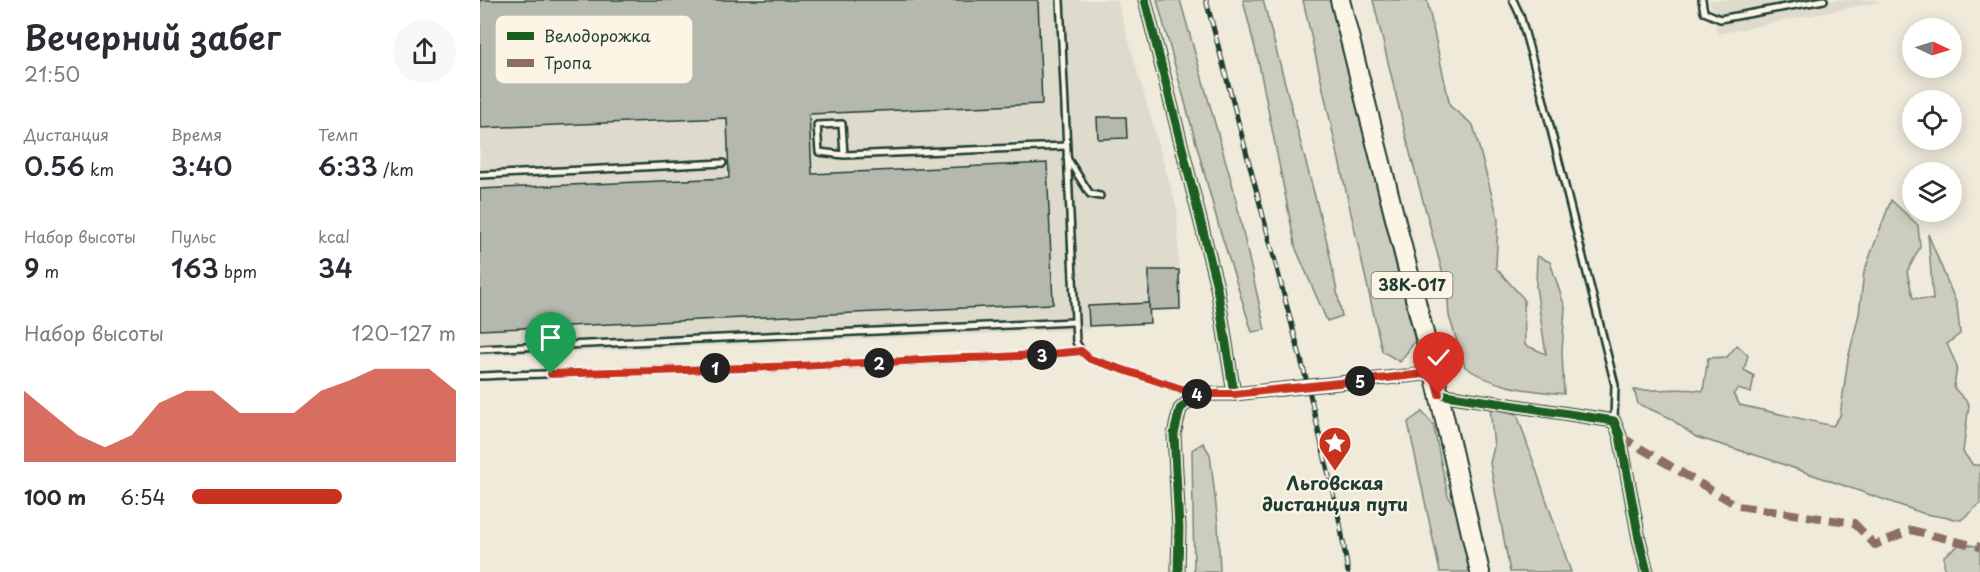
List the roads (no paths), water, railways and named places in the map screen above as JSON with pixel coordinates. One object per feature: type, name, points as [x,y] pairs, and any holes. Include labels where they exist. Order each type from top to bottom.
[{"type":"main road","name":"38К-017","points":[[1340,0],[1434,373],[1480,572]]},
{"type":"street","points":[[1145,0],[1217,287],[1234,394]]},
{"type":"street","points":[[1178,572],[1179,528],[1174,434],[1180,409],[1197,394],[1234,394],[1434,373]]},
{"type":"street","points":[[1439,394],[1614,421],[1620,436],[1647,572]]},
{"type":"lane","points":[[1060,0],[1076,342],[1081,351],[1090,359],[1197,394]]},
{"type":"lane","points":[[1513,0],[1520,15],[1542,94],[1615,385],[1614,421]]},
{"type":"lane","points":[[1702,0],[1704,12],[1720,19],[1824,0]]},
{"type":"lane","points":[[844,155],[843,124],[817,125],[819,152],[844,155],[1066,146]]},
{"type":"lane","points":[[1067,157],[1090,194],[1100,196]]},
{"type":"lane","points":[[480,176],[723,164]]},
{"type":"lane","points":[[480,349],[1074,322]]},
{"type":"lane","points":[[480,376],[848,365],[1011,355],[1047,355],[1081,351]]},
{"type":"railway","points":[[1206,0],[1308,386],[1340,523],[1348,572]]},
{"type":"place","name":"Льговская дистанция пути","points":[[1335,472]]}]
